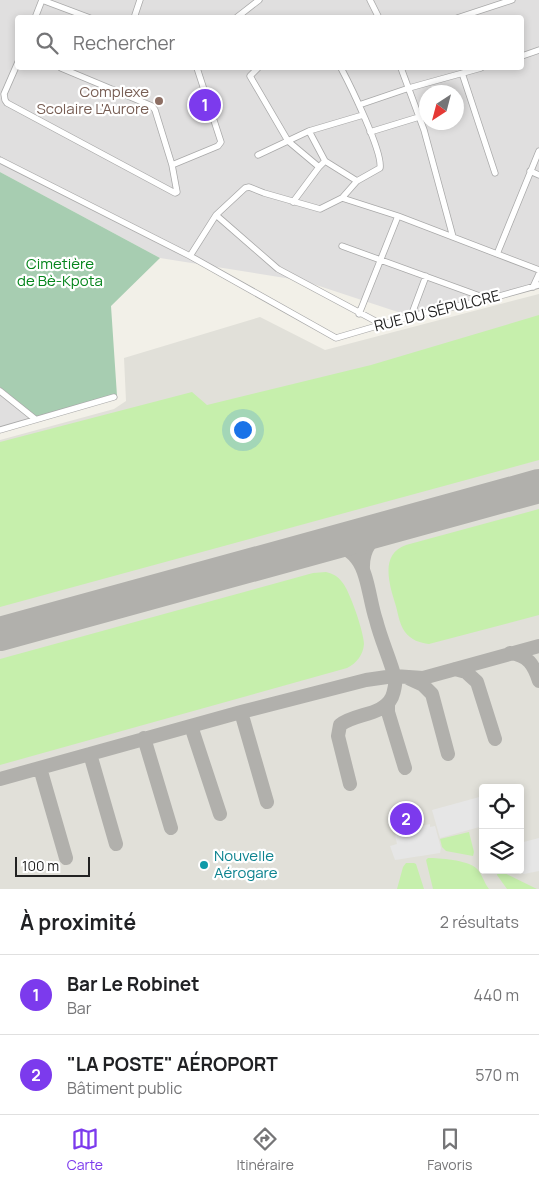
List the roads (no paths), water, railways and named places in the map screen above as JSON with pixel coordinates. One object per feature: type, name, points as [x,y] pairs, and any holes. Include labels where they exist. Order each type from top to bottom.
[{"type":"street","points":[[36,15],[42,0],[82,15]]},
{"type":"street","points":[[135,15],[140,0]]},
{"type":"street","points":[[240,15],[259,0]]},
{"type":"street","points":[[370,0],[378,15]]},
{"type":"street","points":[[478,15],[512,0]]},
{"type":"street","points":[[524,55],[539,50]]},
{"type":"street","points":[[15,69],[4,94],[4,100],[175,193],[177,191],[172,165],[154,108],[66,70]]},
{"type":"street","points":[[172,165],[218,146],[221,142],[198,70]]},
{"type":"street","points":[[256,70],[250,76],[288,141],[319,167]]},
{"type":"street","points":[[0,160],[190,256],[216,215],[245,188],[249,187],[320,209],[342,198],[357,181],[380,167],[370,132],[342,70]]},
{"type":"street","points":[[402,70],[419,114]]},
{"type":"street","points":[[359,105],[409,88],[473,70]]},
{"type":"street","points":[[462,73],[495,173]]},
{"type":"street","points":[[258,155],[309,131],[363,115]]},
{"type":"street","points":[[370,132],[419,117]]},
{"type":"street","points":[[424,130],[453,237]]},
{"type":"street","points":[[309,131],[325,160],[357,181]]},
{"type":"street","points":[[497,254],[539,151]]},
{"type":"street","points":[[293,202],[325,160]]},
{"type":"street","points":[[530,171],[539,175]]},
{"type":"street","points":[[342,198],[398,216],[539,270]]},
{"type":"street","points":[[216,215],[278,269],[381,324]]},
{"type":"street","points":[[360,314],[398,216]]},
{"type":"street","points":[[342,246],[489,299]]},
{"type":"street","name":"RUE DU SÉPULCRE","points":[[190,256],[336,338],[411,316],[489,299],[536,286]]},
{"type":"street","points":[[536,286],[539,274]]},
{"type":"street","points":[[411,316],[426,276]]},
{"type":"street","points":[[0,392],[35,420]]},
{"type":"street","points":[[0,430],[114,397]]},
{"type":"place","name":"Complexe Scolaire L'Aurore","points":[[159,101]]},
{"type":"place","name":"Bar Le Robinet","points":[[205,105]]},
{"type":"place","name":"\"LA POSTE\" AÉROPORT","points":[[406,819]]},
{"type":"place","name":"Nouvelle Aérogare","points":[[204,865]]},
{"type":"park label","name":"Cimetière de Bè-Kpota","points":[[60,272]]}]
